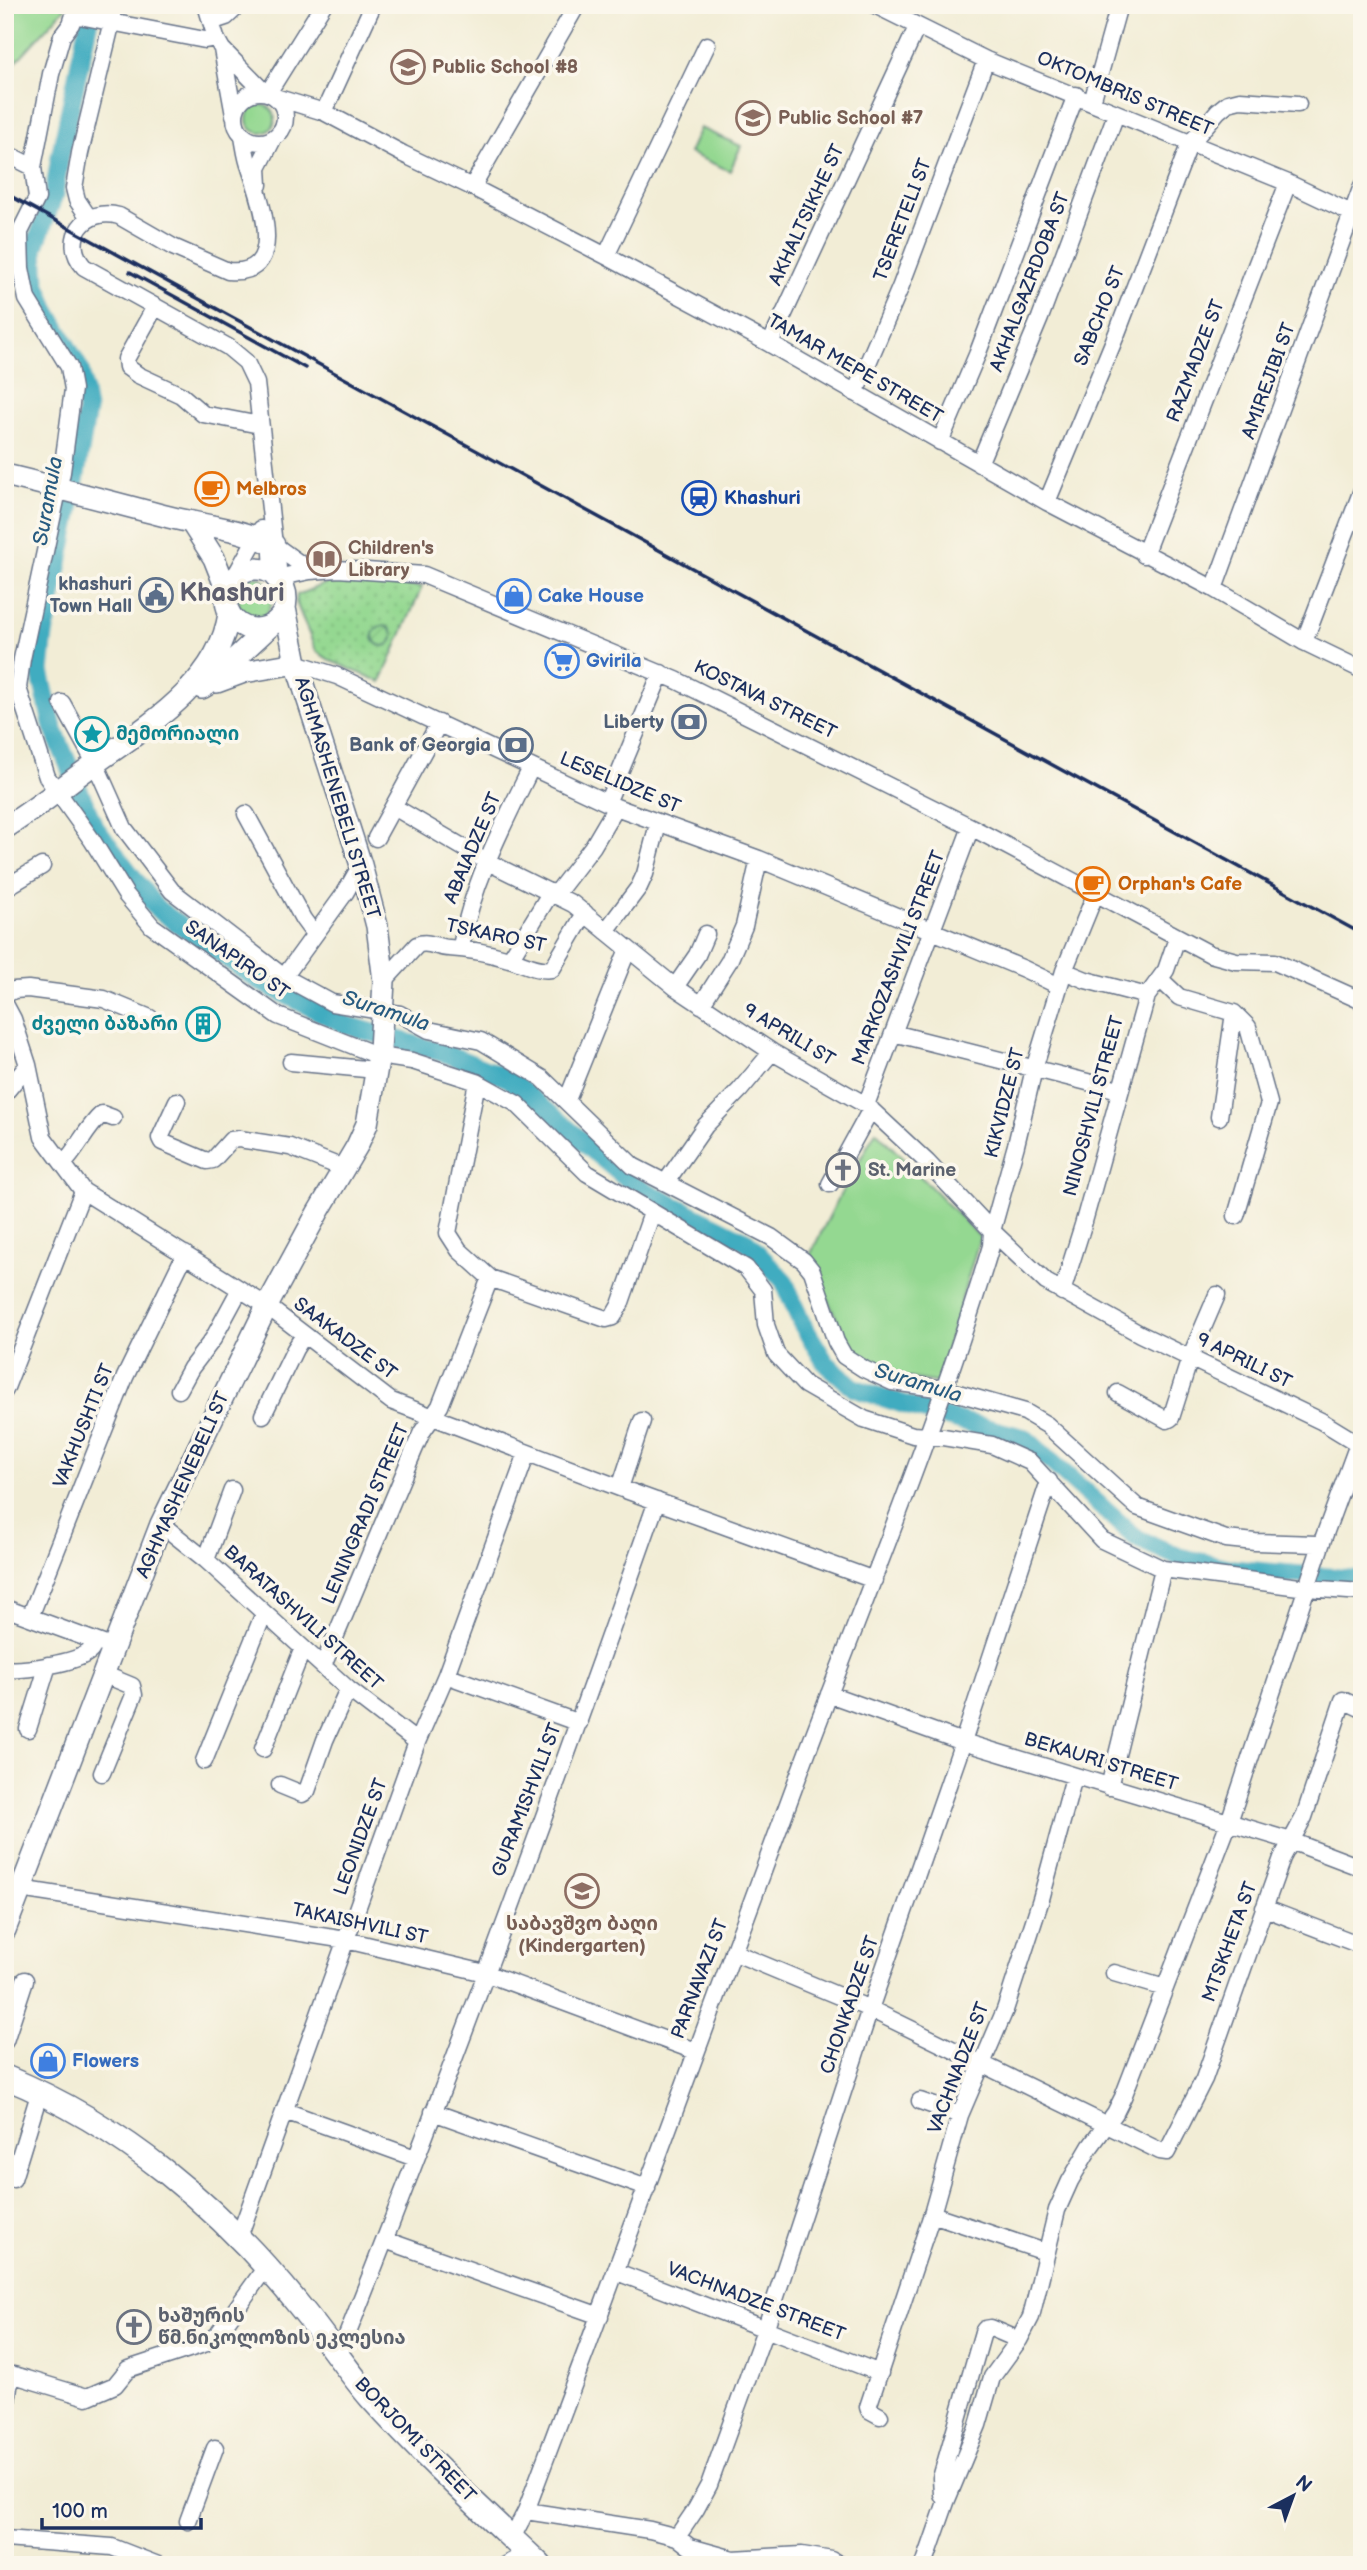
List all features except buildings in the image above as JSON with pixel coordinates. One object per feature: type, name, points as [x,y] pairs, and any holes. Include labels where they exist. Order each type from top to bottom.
[{"type":"highway","name":"BORJOMI STREET","points":[[5,2077],[40,2091],[91,2121],[141,2154],[209,2206],[303,2309],[338,2358],[371,2397],[463,2492],[526,2552]]},
{"type":"main road","points":[[5,475],[191,522],[232,529],[265,541],[276,578],[285,594],[285,608],[280,617],[259,630],[207,685]]},
{"type":"main road","points":[[191,522],[231,584]]},
{"type":"main road","points":[[8,821],[57,791],[137,734],[181,697],[218,653],[227,631],[229,614],[226,605],[231,584],[244,572],[265,571],[276,578]]},
{"type":"main road","name":"AGHMASHENEBELI STREET","points":[[285,608],[296,663],[361,865],[377,926],[384,981],[378,1059]]},
{"type":"main road","points":[[229,614],[239,624],[259,630]]},
{"type":"main road","name":"AGHMASHENEBELI STREET","points":[[259,630],[296,663]]},
{"type":"main road","points":[[181,697],[244,672],[296,663]]},
{"type":"main road","name":"AGHMASHENEBELI ST","points":[[5,1930],[13,1886],[103,1674],[104,1644],[267,1306],[367,1124],[378,1059]]},
{"type":"street","points":[[206,5],[219,43],[235,123],[243,136],[248,165],[260,198],[265,219],[265,247],[254,264],[237,272],[228,271],[173,247],[119,216],[99,214],[89,218],[76,236],[74,247],[76,259],[83,267],[228,347],[246,362],[256,383],[270,516],[265,541],[231,584]]},
{"type":"street","points":[[211,22],[226,17],[239,5]]},
{"type":"street","points":[[269,94],[323,5]]},
{"type":"street","points":[[243,136],[257,143],[278,133],[304,115],[324,111],[373,5]]},
{"type":"street","points":[[472,187],[576,5]]},
{"type":"street","name":"OKTOMBRIS STREET","points":[[874,5],[986,60],[1076,95],[1189,145],[1288,183],[1358,216]]},
{"type":"street","points":[[1092,102],[1119,5]]},
{"type":"street","points":[[13,238],[20,232],[37,198],[33,167],[51,74],[62,36],[75,13],[111,16],[219,43],[285,111],[278,133],[258,168],[260,198]]},
{"type":"street","points":[[89,218],[77,200],[74,188],[111,16]]},
{"type":"street","name":"AKHALTSIKHE ST","points":[[770,344],[917,27]]},
{"type":"street","points":[[606,256],[707,45]]},
{"type":"street","name":"TSERETELI ST","points":[[855,393],[900,288],[986,60]]},
{"type":"street","points":[[234,115],[241,100],[255,92],[269,94]]},
{"type":"street","name":"TAMAR MEPE STREET","points":[[269,94],[324,111],[403,154],[606,256],[770,344],[1047,502],[1144,555],[1214,589],[1304,642],[1362,670]]},
{"type":"street","points":[[940,442],[977,355],[1076,95]]},
{"type":"street","name":"SABCHO ST","points":[[1047,502],[1117,333],[1189,145],[1228,103],[1240,100],[1298,104]]},
{"type":"street","name":"AKHALGAZRDOBA ST","points":[[979,464],[1040,318],[1116,114]]},
{"type":"street","points":[[5,153],[33,167]]},
{"type":"street","name":"RAZMADZE ST","points":[[1144,555],[1288,183]]},
{"type":"street","name":"AMIREJIBI ST","points":[[1214,589],[1358,216],[1362,186]]},
{"type":"street","name":"SANAPIRO ST","points":[[13,238],[27,299],[69,368],[73,389],[61,488],[22,659],[18,688],[47,777],[92,840],[126,895],[152,926],[278,1016],[378,1059],[412,1061],[477,1082],[517,1104],[587,1173],[746,1268],[763,1290],[766,1325],[776,1354],[805,1385],[864,1419],[913,1435],[943,1437],[1006,1449],[1030,1462],[1049,1480],[1102,1540],[1163,1569],[1307,1588],[1362,1592]]},
{"type":"street","points":[[155,307],[126,359],[127,367],[181,395],[203,414],[260,425]]},
{"type":"street","points":[[1304,642],[1362,490]]},
{"type":"street","points":[[265,541],[310,571]]},
{"type":"street","name":"KOSTAVA STREET","points":[[276,578],[338,569],[424,575],[661,673],[971,827],[1095,895],[1222,959],[1275,962],[1362,1001]]},
{"type":"street","name":"LESELIDZE ST","points":[[296,663],[337,676],[531,768],[658,824],[759,859],[932,930],[1061,978],[1086,980],[1147,996]]},
{"type":"street","points":[[510,959],[554,893],[593,846],[612,805],[661,673]]},
{"type":"street","points":[[62,703],[124,828],[172,891],[284,977],[332,1003],[381,1014],[400,1014],[429,1030],[481,1041],[542,1078],[633,1166],[771,1237],[804,1261],[812,1271],[836,1342],[844,1356],[892,1382],[1025,1412],[1047,1425],[1137,1507],[1226,1539],[1322,1545]]},
{"type":"street","points":[[376,838],[439,723]]},
{"type":"street","name":"ABAIADZE ST","points":[[461,947],[466,920],[488,862],[531,768]]},
{"type":"street","name":"9 APRILI ST","points":[[394,807],[488,862],[554,893],[585,913],[701,1005],[772,1052],[869,1107],[928,1162],[992,1231],[1046,1282],[1190,1359],[1321,1421],[1360,1445]]},
{"type":"street","points":[[246,814],[303,919],[314,934]]},
{"type":"street","points":[[607,930],[639,887],[658,824]]},
{"type":"street","name":"MARKOZASHVILI STREET","points":[[830,1184],[869,1107],[893,1033],[971,827]]},
{"type":"street","points":[[701,1005],[729,961],[744,926],[759,859]]},
{"type":"street","points":[[284,977],[345,893],[361,865]]},
{"type":"street","points":[[5,888],[42,866]]},
{"type":"street","name":"KIKVIDZE ST","points":[[992,1231],[1034,1069],[1061,978],[1095,895]]},
{"type":"street","name":"TSKARO ST","points":[[384,981],[421,943],[461,947],[540,969],[552,969],[585,913]]},
{"type":"street","points":[[675,987],[706,934]]},
{"type":"street","name":"NINOSHVILI STREET","points":[[1062,1292],[1147,996],[1161,980],[1177,938]]},
{"type":"street","points":[[567,1100],[628,949]]},
{"type":"street","points":[[1161,980],[1180,997],[1234,1013],[1248,1027],[1269,1103],[1236,1216]]},
{"type":"street","points":[[5,995],[14,990],[28,989],[104,999],[150,1017]]},
{"type":"street","name":"SAAKADZE ST","points":[[5,1004],[13,1019],[28,1065],[43,1137],[83,1191],[267,1306],[391,1401],[874,1580]]},
{"type":"street","points":[[1219,1117],[1234,1013]]},
{"type":"street","points":[[893,1033],[1119,1090]]},
{"type":"street","points":[[666,1182],[705,1126],[772,1052]]},
{"type":"street","points":[[291,1062],[378,1059]]},
{"type":"street","points":[[5,1093],[28,1065]]},
{"type":"street","points":[[477,1082],[448,1233],[460,1250],[490,1278],[606,1319],[613,1317],[620,1305],[652,1213]]},
{"type":"street","points":[[177,1101],[160,1138],[162,1142],[207,1161],[213,1160],[230,1140],[239,1139],[290,1147],[343,1168]]},
{"type":"street","points":[[63,1164],[74,1153],[94,1120],[102,1114],[113,1118]]},
{"type":"street","points":[[5,1390],[9,1369],[83,1191]]},
{"type":"street","points":[[942,1395],[991,1246],[992,1231]]},
{"type":"street","name":"VAKHUSHTI ST","points":[[30,1617],[125,1377],[185,1254]]},
{"type":"street","name":"LENINGRADI STREET","points":[[323,1667],[422,1432],[440,1406],[490,1278]]},
{"type":"street","points":[[179,1390],[191,1368],[213,1339],[240,1289]]},
{"type":"street","points":[[1118,1393],[1167,1420],[1173,1415],[1190,1359],[1217,1296]]},
{"type":"street","points":[[263,1415],[304,1335]]},
{"type":"street","name":"PARNAVAZI ST","points":[[526,2552],[526,2511],[617,2272],[695,2051],[942,1395]]},
{"type":"street","points":[[620,1488],[642,1421]]},
{"type":"street","points":[[924,2565],[946,2502],[978,2426],[992,2377],[1019,2340],[1031,2317],[1057,2210],[1070,2181],[1121,2104],[1229,1822],[1307,1588],[1360,1445]]},
{"type":"street","name":"LEONIDZE ST","points":[[239,2237],[417,1742],[446,1675],[527,1453]]},
{"type":"street","name":"CHONKADZE ST","points":[[677,2537],[709,2485],[766,2327],[870,2008],[963,1742],[1049,1480]]},
{"type":"street","points":[[206,1560],[232,1490]]},
{"type":"street","name":"GURAMISHVILI ST","points":[[338,2358],[579,1723],[657,1501]]},
{"type":"street","name":"BARATASHVILI STREET","points":[[161,1524],[206,1560],[348,1689],[417,1742]]},
{"type":"street","points":[[1109,1787],[1163,1569]]},
{"type":"street","points":[[5,1608],[104,1644]]},
{"type":"street","points":[[204,1761],[264,1613]]},
{"type":"street","points":[[5,1669],[48,1665],[89,1652],[104,1644]]},
{"type":"street","points":[[263,1749],[303,1648]]},
{"type":"street","points":[[28,1728],[48,1665]]},
{"type":"street","points":[[102,1773],[134,1695],[132,1686],[103,1674]]},
{"type":"street","points":[[446,1675],[579,1723]]},
{"type":"street","points":[[280,1785],[302,1794],[307,1791],[325,1740],[348,1689]]},
{"type":"street","name":"BEKAURI STREET","points":[[829,1694],[963,1742],[1291,1841],[1362,1868]]},
{"type":"street","name":"MTSKHETA ST","points":[[733,1952],[870,2008],[983,2066],[1167,2152],[1204,2079],[1285,1851],[1304,1817],[1343,1700],[1362,1709]]},
{"type":"street","name":"VACHNADZE ST","points":[[880,2416],[868,2407],[932,2214],[960,2115],[1005,2010],[1041,1899],[1074,1777]]},
{"type":"street","name":"TAKAISHVILI ST","points":[[13,1886],[346,1940],[485,1973],[695,2051]]},
{"type":"street","points":[[1265,1908],[1360,1945]]},
{"type":"street","points":[[1114,1973],[1165,1988]]},
{"type":"street","points":[[5,2041],[25,1980]]},
{"type":"street","points":[[13,2179],[40,2091]]},
{"type":"street","points":[[920,2101],[960,2115]]},
{"type":"street","points":[[285,2111],[415,2158]]},
{"type":"street","points":[[433,2112],[647,2188]]},
{"type":"street","points":[[932,2214],[1045,2252]]},
{"type":"street","points":[[385,2240],[600,2316]]},
{"type":"street","points":[[5,2417],[9,2386],[14,2375],[87,2397],[116,2385],[128,2369],[204,2344],[218,2334],[266,2267]]},
{"type":"street","name":"VACHNADZE STREET","points":[[617,2272],[880,2373]]},
{"type":"street","points":[[946,2502],[942,2494],[941,2478],[983,2332],[991,2328],[1019,2340]]},
{"type":"street","points":[[188,2521],[215,2448]]},
{"type":"street","points":[[526,2511],[650,2530],[677,2537],[690,2547],[733,2559],[802,2555],[832,2560],[840,2565]]},
{"type":"street","points":[[5,2539],[112,2547],[158,2565]]},
{"type":"street","points":[[505,2565],[526,2552]]},
{"type":"green space","points":[[5,5],[66,7],[6,73]]},
{"type":"green space","points":[[261,105],[271,109],[275,119],[271,129],[261,133],[251,129],[247,119],[251,109]]},
{"type":"green space","points":[[700,128],[741,146],[730,171],[689,153]]},
{"type":"green space","points":[[257,576],[267,584],[272,594],[267,613],[253,622],[246,619],[240,610],[238,588],[246,578]]},
{"type":"green space","points":[[339,578],[354,582],[422,587],[381,682],[331,661],[316,651],[296,602],[297,595]]},
{"type":"green space","points":[[383,626],[390,629],[393,636],[390,643],[383,646],[376,643],[373,636],[376,629]]},
{"type":"green space","points":[[876,1131],[980,1237],[937,1383],[890,1374],[865,1362],[842,1329],[809,1257]]},
{"type":"waterway","name":"Suramula","points":[[92,5],[54,195],[34,249],[36,282],[46,309],[80,370],[87,410],[70,510],[44,634],[40,671],[53,728],[94,826],[156,908],[260,982],[346,1025],[447,1054],[509,1079],[635,1186],[747,1242],[784,1281],[801,1322],[825,1362],[854,1388],[933,1414],[1025,1438],[1136,1538],[1179,1557],[1233,1569],[1362,1580]]},
{"type":"railway","points":[[5,193],[1362,934]]},
{"type":"railway","points":[[130,272],[305,368]]},
{"type":"place","name":"Public School #8","points":[[408,67]]},
{"type":"place","name":"Public School #7","points":[[753,118]]},
{"type":"place","name":"Melbros","points":[[212,489]]},
{"type":"place","name":"Khashuri","points":[[699,498]]},
{"type":"place","name":"Children's Library","points":[[324,559]]},
{"type":"place","name":"khashuri Town Hall","points":[[156,595]]},
{"type":"place","name":"Cake House","points":[[514,596]]},
{"type":"place","name":"Gvirila","points":[[562,661]]},
{"type":"place","name":"Liberty","points":[[689,722]]},
{"type":"place","name":"მემორიალი","points":[[92,734]]},
{"type":"place","name":"Bank of Georgia","points":[[516,745]]},
{"type":"place","name":"Orphan's Cafe","points":[[1093,884]]},
{"type":"place","name":"ძველი ბაზარი","points":[[203,1024]]},
{"type":"place","name":"St. Marine","points":[[843,1170]]},
{"type":"place","name":"საბავშვო ბაღი (Kindergarten)","points":[[582,1891]]},
{"type":"place","name":"Flowers","points":[[48,2061]]},
{"type":"place","name":"ხაშურის წმ.ნიკოლოზის ეკლესია","points":[[134,2327]]},
{"type":"district","name":"Khashuri","points":[[232,593]]}]
